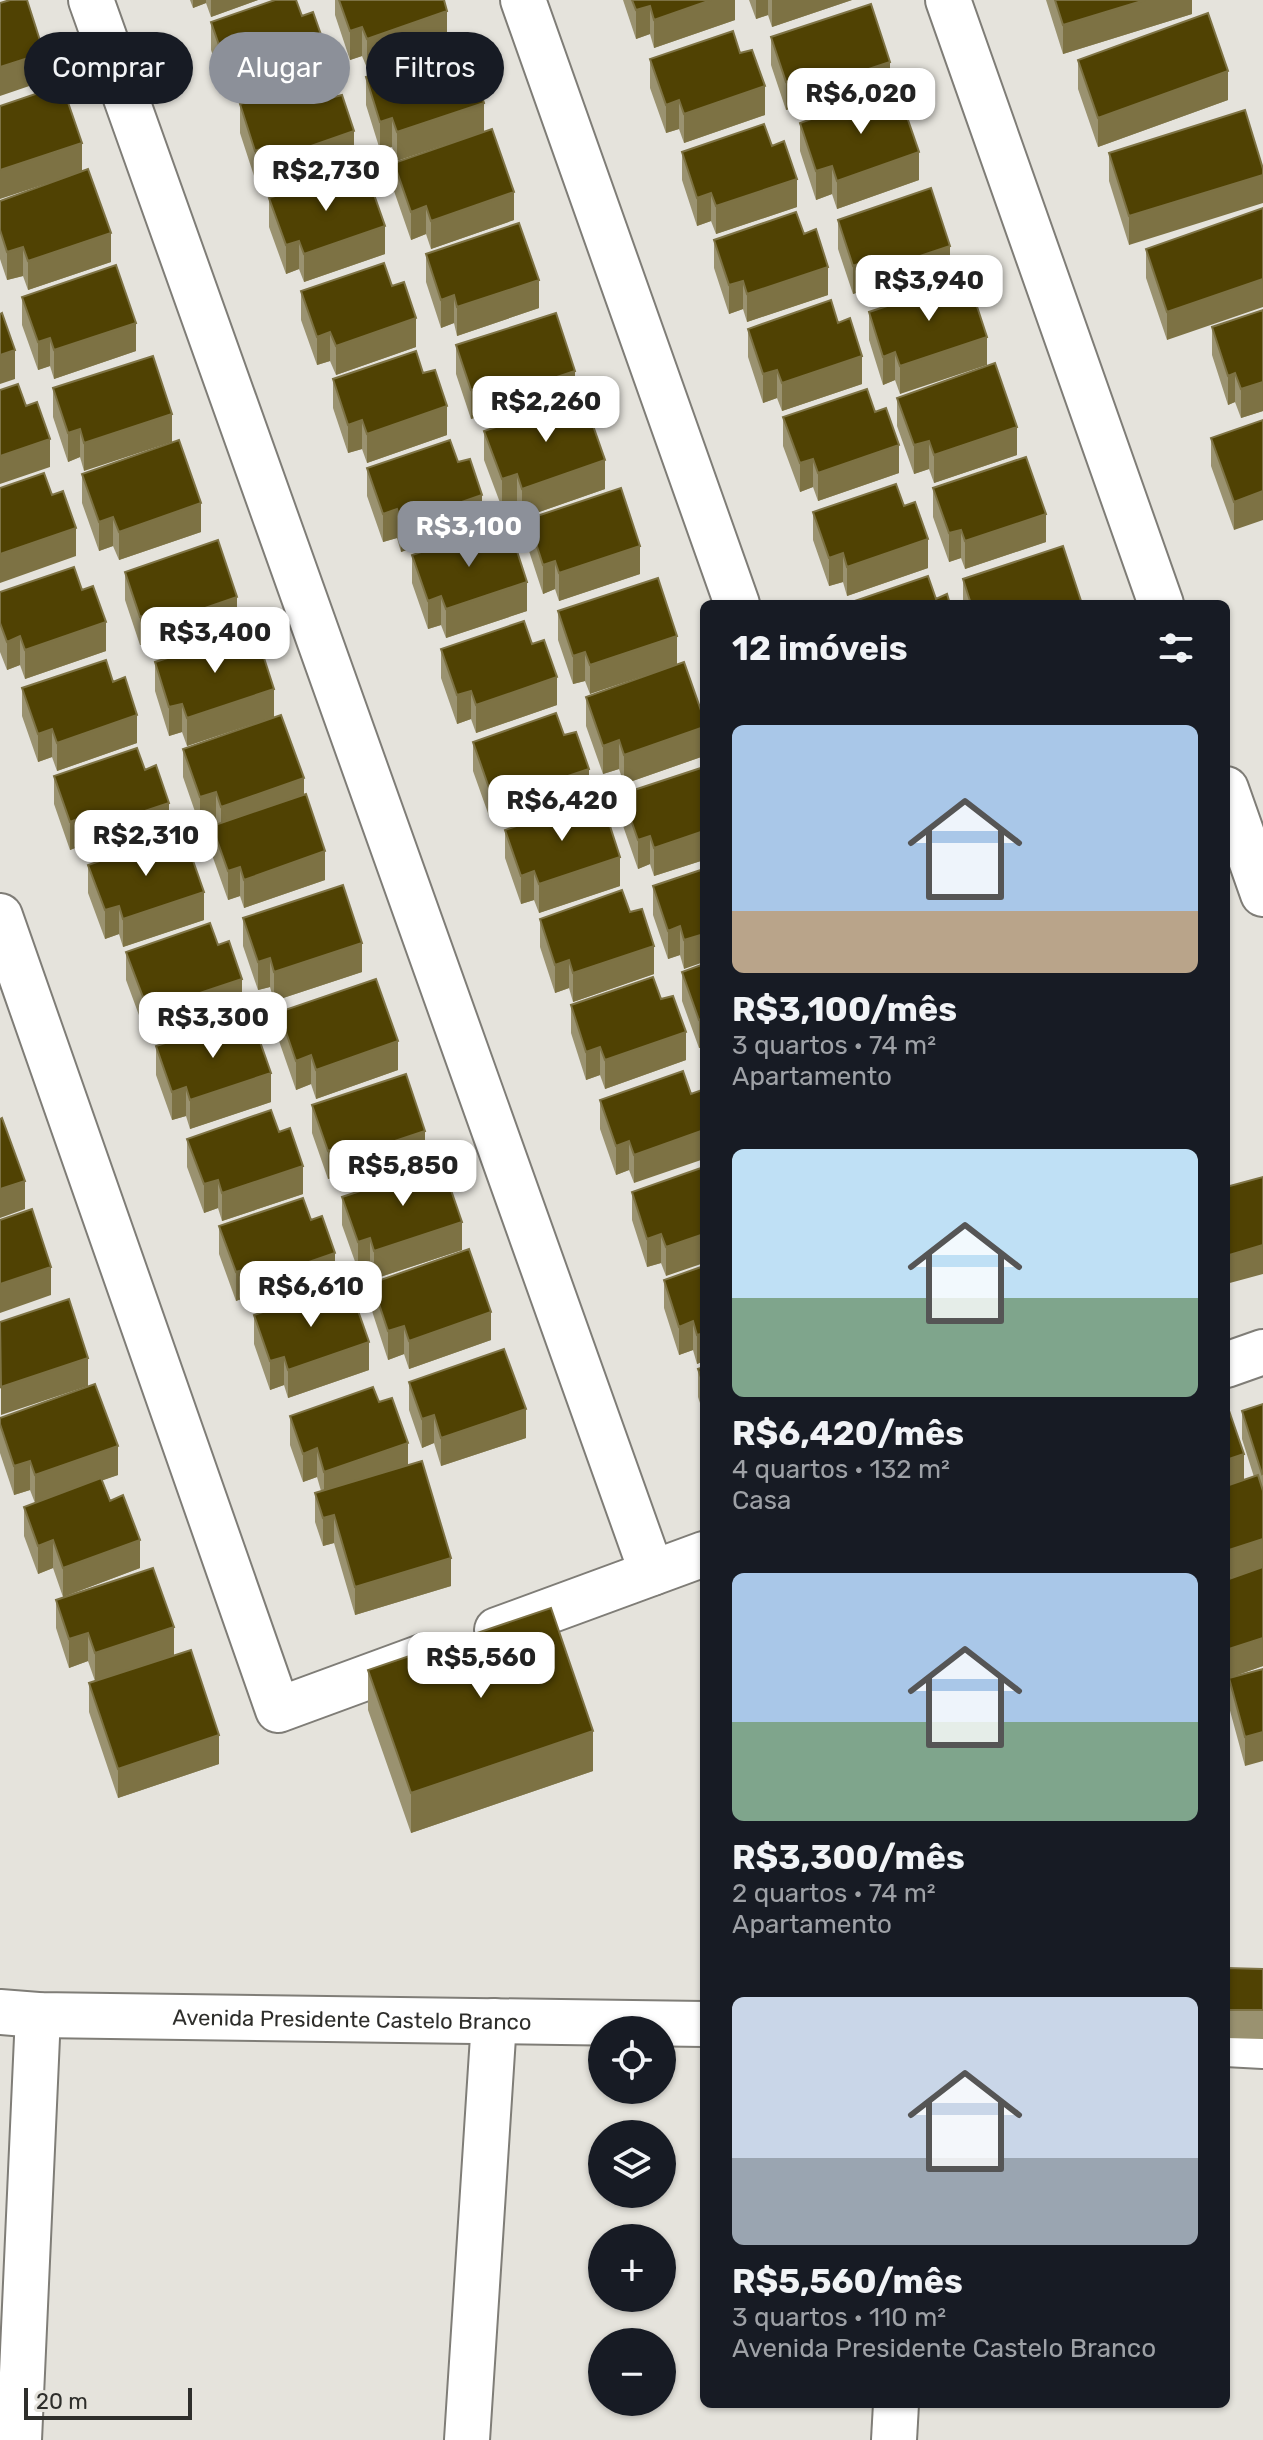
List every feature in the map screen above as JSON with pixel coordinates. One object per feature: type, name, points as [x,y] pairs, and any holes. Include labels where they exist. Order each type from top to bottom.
[{"type":"street","points":[[91,0],[652,1573]]},
{"type":"street","points":[[523,0],[736,600]]},
{"type":"street","points":[[948,0],[1160,600]]},
{"type":"street","points":[[1230,800],[1263,894]]},
{"type":"street","points":[[0,916],[278,1710],[700,1555]]},
{"type":"street","points":[[1230,1364],[1263,1352]]},
{"type":"street","points":[[19,2013],[19,2440]]},
{"type":"street","name":"Avenida Presidente Castelo Branco","points":[[19,2013],[700,2024]]},
{"type":"street","points":[[467,2440],[494,2021]]},
{"type":"street","points":[[894,2440],[896,2408]]},
{"type":"building","points":[[27,0],[37,32],[24,32],[24,59],[0,67],[0,3]]},
{"type":"building","points":[[275,0],[296,0],[302,16],[313,12],[320,32],[214,32],[211,22]]},
{"type":"building","points":[[339,0],[444,0],[447,11],[387,32],[366,32],[366,37],[362,27],[350,31]]},
{"type":"building","points":[[632,0],[711,0],[654,20],[650,6],[636,10]]},
{"type":"building","points":[[1055,0],[1145,0],[1063,25]]},
{"type":"building","points":[[871,4],[890,62],[802,91],[798,78],[786,82],[771,37]]},
{"type":"building","points":[[1208,13],[1228,71],[1098,118],[1078,60]]},
{"type":"building","points":[[733,31],[740,53],[752,50],[765,86],[684,114],[679,100],[666,105],[650,59]]},
{"type":"building","points":[[897,88],[919,152],[837,181],[832,166],[816,171],[800,123]]},
{"type":"building","points":[[24,98],[24,104],[69,104],[82,143],[0,170],[0,106]]},
{"type":"building","points":[[240,104],[345,104],[354,131],[274,159],[269,146],[255,151]]},
{"type":"building","points":[[374,104],[481,104],[397,132],[392,118],[380,122]]},
{"type":"building","points":[[1245,110],[1263,175],[1129,216],[1109,153]]},
{"type":"building","points":[[764,124],[772,146],[784,141],[797,179],[716,206],[711,193],[697,198],[682,152]]},
{"type":"building","points":[[492,129],[514,192],[431,221],[426,206],[411,212],[394,163]]},
{"type":"building","points":[[88,169],[111,233],[28,261],[23,247],[7,252],[0,230],[0,201]]},
{"type":"building","points":[[353,170],[360,193],[372,189],[385,226],[304,254],[299,241],[286,245],[269,198]]},
{"type":"building","points":[[931,188],[950,246],[869,273],[865,261],[853,266],[838,220]]},
{"type":"building","points":[[1263,208],[1263,279],[1167,312],[1146,249]]},
{"type":"building","points":[[796,212],[804,234],[816,229],[828,267],[747,294],[743,281],[729,285],[714,240]]},
{"type":"building","points":[[519,223],[539,280],[457,307],[454,295],[441,300],[426,254]]},
{"type":"building","points":[[384,263],[392,286],[404,282],[416,318],[336,346],[330,332],[317,337],[301,291]]},
{"type":"building","points":[[116,265],[136,323],[54,350],[50,338],[38,342],[22,297]]},
{"type":"building","points":[[968,279],[987,337],[900,366],[895,352],[883,357],[869,312]]},
{"type":"building","points":[[831,300],[838,323],[850,318],[862,356],[782,383],[777,370],[763,374],[748,329]]},
{"type":"building","points":[[1263,310],[1263,382],[1241,389],[1235,373],[1228,376],[1212,327]]},
{"type":"building","points":[[556,313],[575,371],[488,400],[483,387],[471,390],[456,345]]},
{"type":"building","points":[[0,314],[15,350],[0,355]]},
{"type":"building","points":[[416,351],[423,373],[435,370],[447,406],[367,434],[362,420],[348,425],[333,379]]},
{"type":"building","points":[[153,356],[172,414],[84,443],[80,429],[68,433],[53,388]]},
{"type":"building","points":[[995,363],[1017,427],[934,455],[929,441],[914,445],[897,398]]},
{"type":"building","points":[[18,384],[26,406],[37,402],[50,439],[0,456],[0,390]]},
{"type":"building","points":[[867,389],[875,412],[886,408],[899,445],[818,473],[813,459],[800,463],[783,417]]},
{"type":"building","points":[[583,397],[605,460],[522,489],[517,474],[502,479],[484,431]]},
{"type":"building","points":[[1263,420],[1263,491],[1234,502],[1211,438]]},
{"type":"building","points":[[179,440],[201,503],[119,532],[113,517],[99,522],[82,474]]},
{"type":"building","points":[[450,440],[458,462],[470,459],[482,495],[401,523],[397,509],[383,514],[367,468]]},
{"type":"building","points":[[1026,457],[1046,514],[965,541],[961,530],[949,533],[933,488]]},
{"type":"building","points":[[44,473],[52,495],[63,491],[76,528],[0,554],[0,488]]},
{"type":"building","points":[[896,484],[904,506],[915,502],[928,539],[847,567],[843,553],[829,558],[813,512]]},
{"type":"building","points":[[621,488],[640,546],[559,573],[555,561],[543,565],[528,519]]},
{"type":"building","points":[[495,527],[503,549],[515,545],[527,582],[446,609],[441,596],[428,601],[412,555]]},
{"type":"building","points":[[218,540],[237,597],[156,625],[152,613],[140,617],[125,572]]},
{"type":"building","points":[[1063,546],[1081,600],[970,600],[963,579]]},
{"type":"building","points":[[74,567],[82,590],[93,586],[106,622],[25,650],[20,636],[7,642],[0,623],[0,592]]},
{"type":"building","points":[[928,576],[936,599],[947,594],[949,600],[858,600]]},
{"type":"building","points":[[658,578],[677,636],[590,665],[585,652],[573,656],[558,611]]},
{"type":"building","points":[[524,621],[532,644],[544,640],[557,677],[476,705],[471,691],[457,695],[441,649]]},
{"type":"building","points":[[255,630],[274,689],[187,718],[182,704],[169,707],[155,662]]},
{"type":"building","points":[[106,660],[113,682],[125,677],[137,715],[57,743],[52,729],[38,734],[22,688]]},
{"type":"building","points":[[684,662],[700,708],[700,728],[624,755],[619,740],[603,746],[586,697]]},
{"type":"building","points":[[556,713],[564,735],[576,732],[589,769],[508,796],[503,783],[489,788],[473,742]]},
{"type":"building","points":[[281,715],[304,778],[221,807],[216,792],[200,797],[183,749]]},
{"type":"building","points":[[137,748],[145,770],[156,765],[169,803],[88,830],[83,817],[70,822],[54,776]]},
{"type":"building","points":[[700,768],[700,832],[654,848],[650,836],[638,840],[622,794]]},
{"type":"building","points":[[306,794],[325,851],[244,880],[240,867],[228,871],[212,826]]},
{"type":"building","points":[[588,801],[596,823],[608,820],[620,857],[539,884],[534,871],[521,876],[505,830]]},
{"type":"building","points":[[172,836],[180,859],[191,855],[204,892],[123,919],[119,906],[105,910],[88,865]]},
{"type":"building","points":[[700,870],[700,935],[684,940],[680,926],[668,931],[653,886]]},
{"type":"building","points":[[343,885],[362,943],[274,972],[270,958],[258,962],[243,918]]},
{"type":"building","points":[[622,890],[630,912],[642,909],[654,946],[573,973],[569,960],[555,965],[540,919]]},
{"type":"building","points":[[210,923],[218,945],[229,941],[242,979],[161,1006],[156,993],[143,997],[126,952]]},
{"type":"building","points":[[700,965],[699,1020],[682,972]]},
{"type":"building","points":[[653,977],[661,999],[673,996],[686,1032],[605,1060],[600,1047],[586,1052],[571,1005]]},
{"type":"building","points":[[376,979],[398,1041],[316,1070],[311,1055],[296,1061],[279,1012]]},
{"type":"building","points":[[239,1018],[247,1040],[258,1036],[271,1073],[190,1100],[186,1087],[172,1092],[156,1046]]},
{"type":"building","points":[[683,1071],[691,1094],[700,1091],[700,1131],[634,1155],[629,1141],[616,1146],[600,1100]]},
{"type":"building","points":[[406,1074],[425,1131],[344,1158],[340,1147],[328,1151],[312,1105]]},
{"type":"building","points":[[271,1110],[279,1132],[290,1128],[303,1166],[222,1193],[218,1180],[204,1184],[187,1139]]},
{"type":"building","points":[[0,1119],[25,1181],[0,1189]]},
{"type":"building","points":[[442,1164],[462,1222],[374,1251],[370,1238],[358,1242],[342,1197]]},
{"type":"building","points":[[700,1168],[700,1235],[666,1247],[661,1234],[647,1239],[632,1192]]},
{"type":"building","points":[[1263,1177],[1263,1245],[1230,1255],[1230,1186]]},
{"type":"building","points":[[303,1198],[311,1220],[322,1216],[335,1253],[254,1281],[249,1268],[236,1272],[219,1226]]},
{"type":"building","points":[[32,1209],[51,1267],[0,1284],[0,1220]]},
{"type":"building","points":[[469,1249],[491,1312],[409,1341],[404,1326],[388,1331],[372,1283]]},
{"type":"building","points":[[700,1267],[700,1334],[697,1335],[693,1321],[679,1327],[664,1280]]},
{"type":"building","points":[[337,1286],[345,1309],[356,1305],[369,1342],[288,1370],[284,1357],[270,1361],[254,1315]]},
{"type":"building","points":[[69,1299],[88,1358],[1,1387],[0,1322]]},
{"type":"building","points":[[504,1349],[526,1409],[441,1438],[434,1415],[422,1419],[409,1382]]},
{"type":"building","points":[[95,1384],[118,1446],[35,1475],[30,1461],[14,1466],[0,1418]]},
{"type":"building","points":[[373,1387],[379,1402],[392,1398],[408,1443],[324,1472],[317,1448],[303,1454],[290,1416]]},
{"type":"building","points":[[1263,1404],[1263,1473],[1262,1474],[1242,1411]]},
{"type":"building","points":[[1230,1414],[1244,1454],[1230,1459]]},
{"type":"building","points":[[422,1461],[451,1558],[355,1587],[334,1515],[323,1518],[315,1493]]},
{"type":"building","points":[[1258,1475],[1263,1491],[1263,1539],[1230,1550],[1230,1485]]},
{"type":"building","points":[[101,1478],[110,1501],[123,1495],[140,1540],[63,1568],[53,1540],[38,1546],[24,1507]]},
{"type":"building","points":[[1263,1567],[1263,1638],[1230,1649],[1230,1579]]},
{"type":"building","points":[[153,1568],[174,1627],[95,1653],[88,1633],[69,1639],[56,1600]]},
{"type":"building","points":[[551,1608],[593,1731],[411,1793],[368,1670]]},
{"type":"building","points":[[191,1650],[219,1735],[118,1769],[89,1683]]},
{"type":"building","points":[[1263,1669],[1263,1732],[1245,1737],[1230,1678]]},
{"type":"building","points":[[1230,1968],[1263,1969],[1263,2010],[1230,2010]]}]
